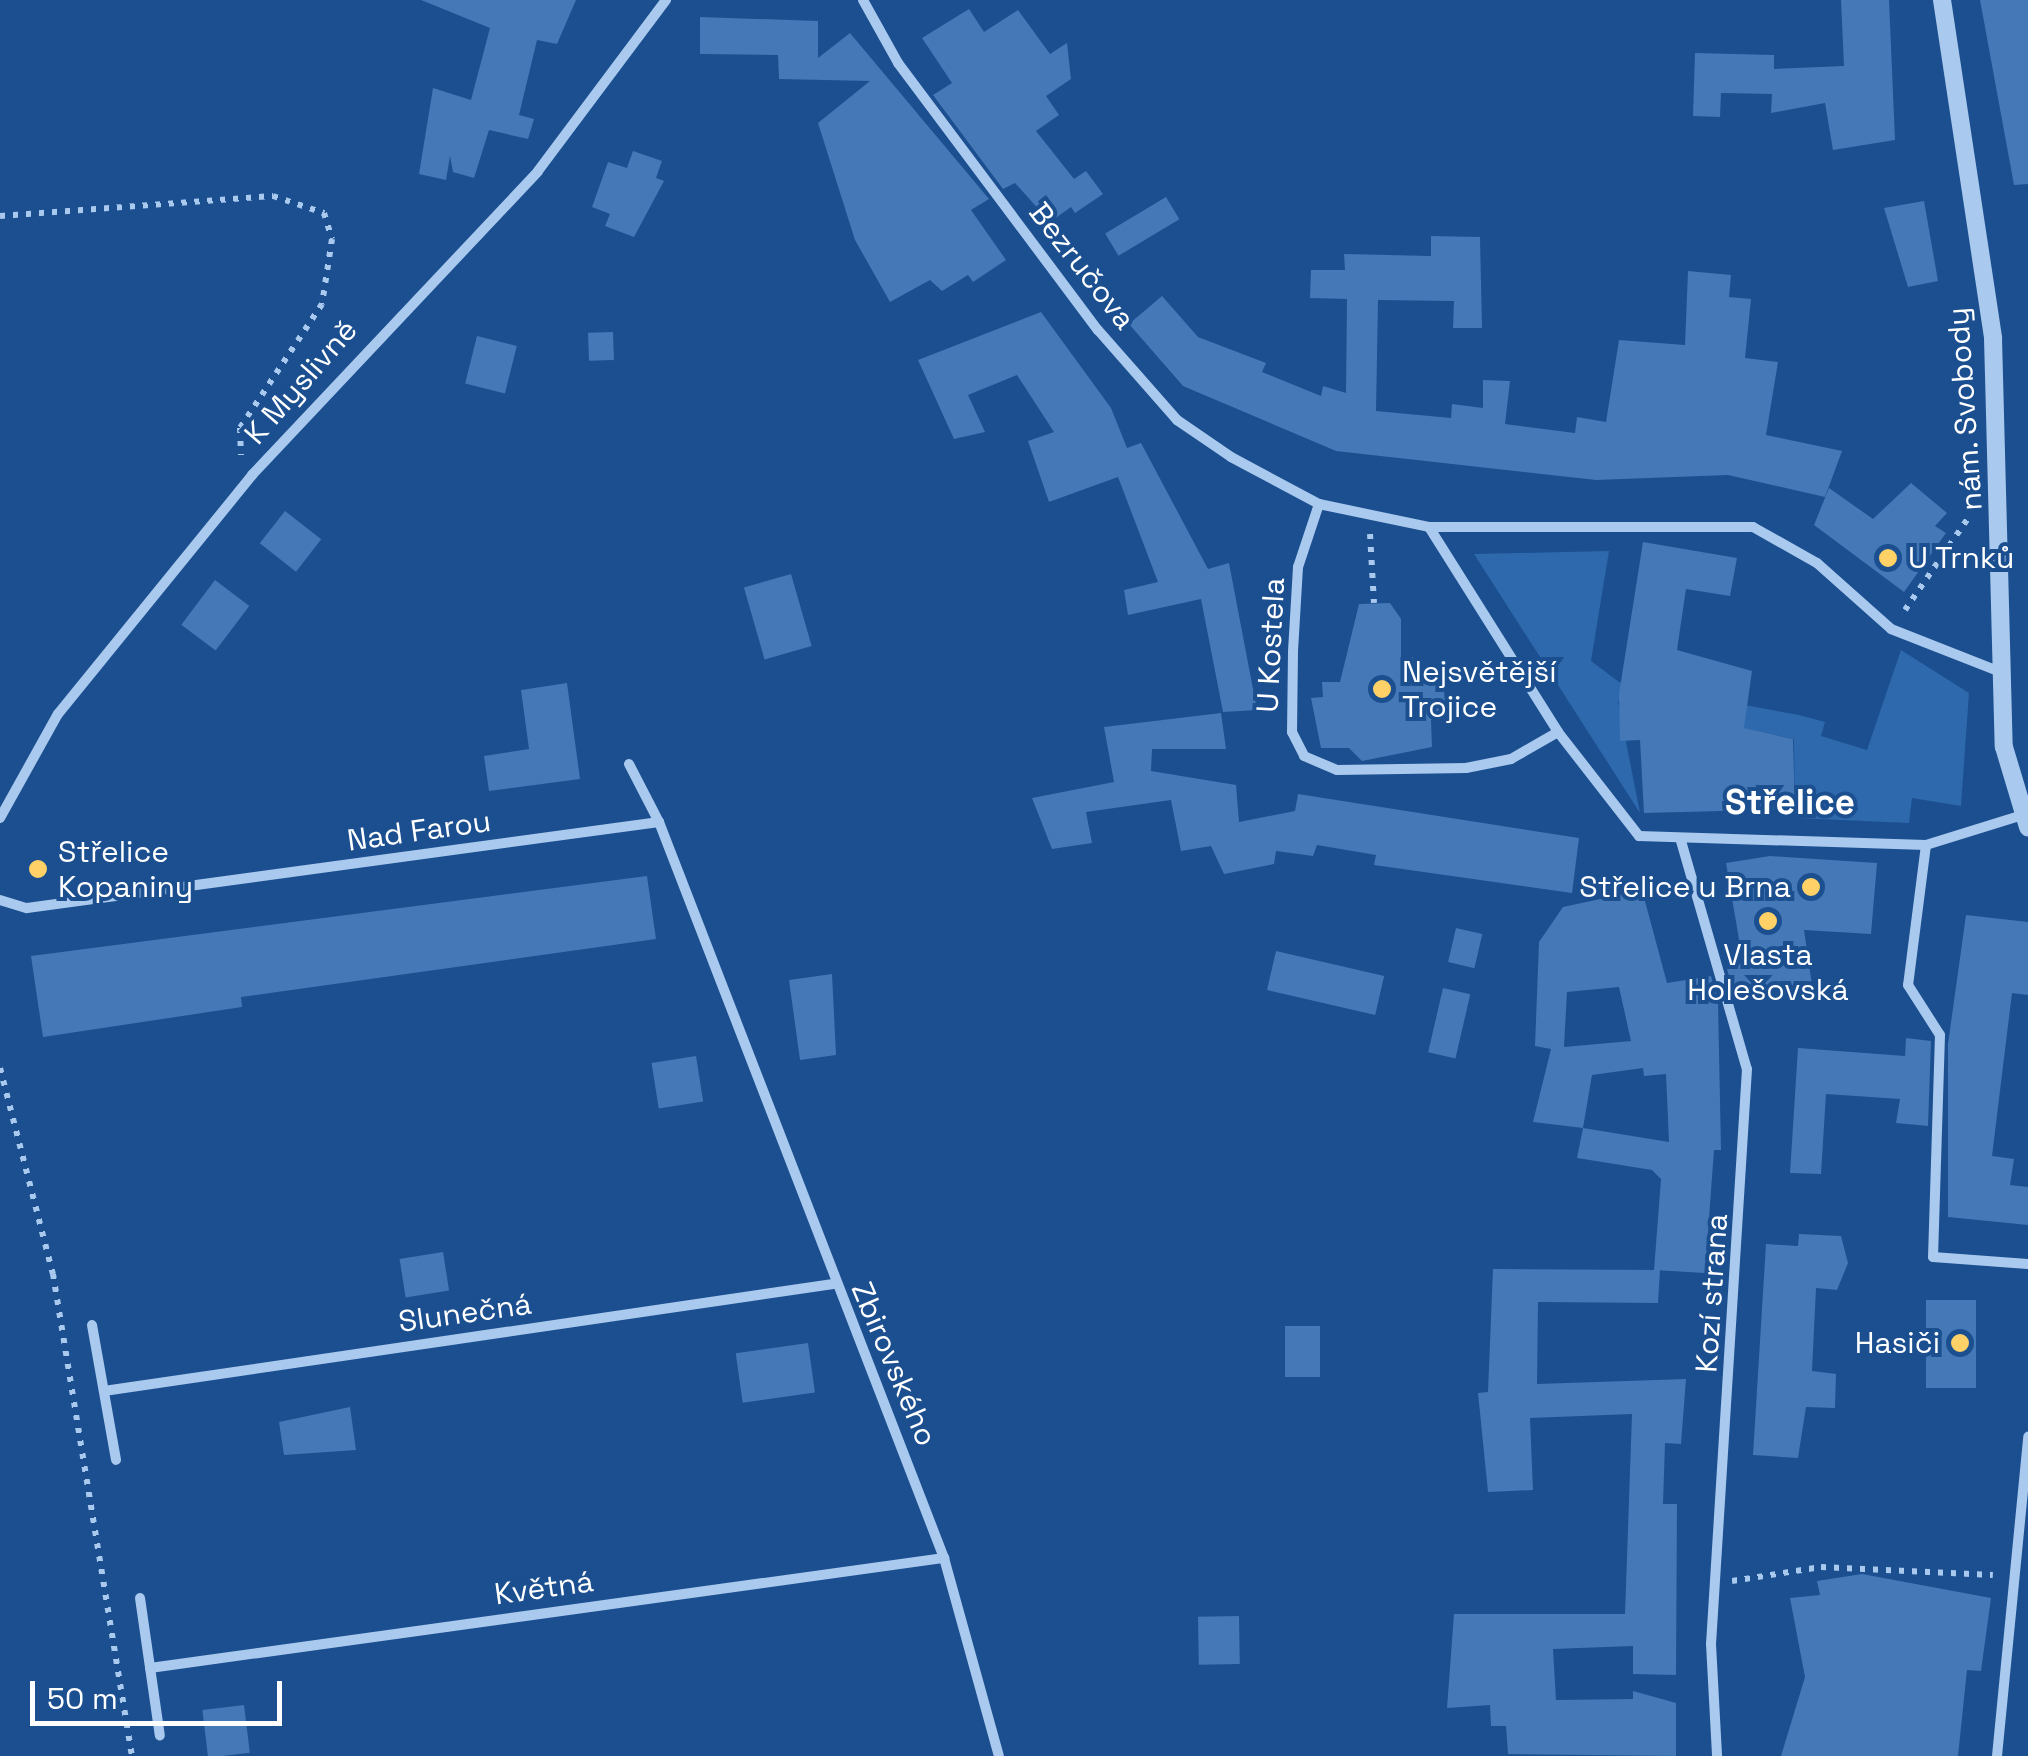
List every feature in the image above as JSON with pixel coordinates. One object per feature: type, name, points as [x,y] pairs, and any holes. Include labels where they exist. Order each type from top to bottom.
[{"type":"street","name":"K Myslivně","points":[[0,818],[58,714],[252,476],[538,171],[666,0]]},
{"type":"street","name":"Bezručova","points":[[863,0],[910,79],[1176,420],[1319,504]]},
{"type":"street","name":"nám. Svobody","points":[[1682,841],[1772,838],[1926,844],[2023,822],[2001,672],[1993,338],[1942,0]]},
{"type":"street","points":[[1319,504],[1429,527],[1753,527],[1817,563],[1891,628],[2001,672]]},
{"type":"street","name":"U Kostela","points":[[1319,504],[1298,568],[1295,618],[1292,732],[1304,756],[1357,771],[1466,768],[1511,758],[1558,732]]},
{"type":"street","points":[[1429,527],[1558,732],[1638,836],[1682,841]]},
{"type":"street","points":[[630,764],[658,822]]},
{"type":"street","name":"Nad Farou","points":[[0,900],[46,905],[658,822]]},
{"type":"street","name":"Zbirovského","points":[[658,822],[729,996],[833,1284],[944,1558],[999,1756]]},
{"type":"street","name":"Kozí strana","points":[[1682,841],[1747,1069],[1710,1700],[1717,1756]]},
{"type":"street","points":[[1926,844],[1908,985],[1940,1035],[1933,1257],[2028,1264]]},
{"type":"street","name":"Slunečná","points":[[104,1392],[833,1284]]},
{"type":"street","points":[[92,1326],[116,1460]]},
{"type":"street","points":[[1997,1756],[2019,1579],[2028,1437]]},
{"type":"street","name":"Květná","points":[[150,1668],[944,1558]]},
{"type":"street","points":[[140,1598],[160,1736]]},
{"type":"path","points":[[0,216],[273,196],[324,214],[332,239],[322,304],[240,428],[237,448],[252,476]]},
{"type":"path","points":[[1905,610],[1971,514]]},
{"type":"path","points":[[1370,539],[1374,603]]},
{"type":"path","points":[[0,1068],[53,1274],[132,1756]]},
{"type":"path","points":[[1716,1584],[1821,1567],[2019,1579]]},
{"type":"shaded area","points":[[1609,551],[1591,661],[1619,682],[1825,722],[1821,736],[1867,750],[1901,650],[1969,693],[1961,806],[1912,798],[1909,823],[1795,818],[1794,739],[1618,701],[1640,813],[1474,554]]},
{"type":"building","points":[[421,0],[576,0],[557,44],[537,40],[519,115],[534,119],[528,139],[489,130],[474,178],[453,172],[450,156],[446,180],[419,174],[433,88],[471,100],[490,28]]},
{"type":"building","points":[[1841,0],[1889,0],[1895,140],[1833,150],[1825,103],[1771,113],[1772,94],[1721,93],[1720,117],[1693,116],[1695,53],[1774,55],[1774,69],[1844,66]]},
{"type":"building","points":[[1980,0],[2028,0],[2028,184],[2014,185]]},
{"type":"building","points":[[969,9],[984,32],[1018,10],[1050,54],[1067,43],[1071,79],[1046,96],[1059,115],[1036,131],[1074,179],[1086,171],[1103,194],[1075,213],[1071,207],[1050,222],[1015,183],[1003,189],[933,95],[952,83],[922,38]]},
{"type":"building","points":[[700,17],[818,21],[818,58],[850,33],[989,199],[971,210],[1006,260],[973,282],[968,275],[942,291],[930,280],[890,302],[855,240],[818,123],[870,81],[779,79],[778,55],[700,54]]},
{"type":"building","points":[[633,151],[662,161],[656,178],[664,181],[634,237],[605,226],[610,214],[592,207],[608,162],[627,168]]},
{"type":"building","points":[[1166,197],[1179,219],[1119,256],[1105,234]]},
{"type":"building","points":[[1924,201],[1938,281],[1908,287],[1884,208]]},
{"type":"building","points":[[1431,236],[1480,237],[1482,328],[1453,328],[1454,301],[1378,300],[1376,411],[1451,418],[1452,404],[1483,408],[1483,380],[1510,381],[1505,424],[1575,433],[1577,417],[1606,422],[1619,340],[1685,345],[1688,271],[1731,275],[1729,297],[1751,299],[1745,358],[1778,362],[1766,435],[1842,451],[1825,497],[1728,475],[1596,480],[1336,451],[1183,386],[1129,324],[1162,296],[1198,337],[1266,363],[1262,372],[1321,396],[1323,386],[1346,393],[1347,299],[1310,298],[1311,270],[1345,270],[1344,254],[1431,256]]},
{"type":"building","points":[[1041,312],[1111,408],[1127,448],[1141,443],[1208,569],[1229,563],[1257,710],[1223,712],[1201,599],[1128,615],[1124,590],[1158,582],[1118,477],[1049,502],[1028,441],[1054,432],[1017,375],[968,395],[985,432],[954,439],[918,360]]},
{"type":"building","points":[[613,332],[614,360],[589,361],[588,333]]},
{"type":"building","points":[[477,336],[517,346],[505,393],[465,384]]},
{"type":"building","points":[[1911,483],[1947,513],[1935,526],[1946,533],[1904,592],[1814,525],[1829,488],[1873,519]]},
{"type":"building","points":[[285,511],[321,539],[296,572],[260,543]]},
{"type":"building","points":[[1643,542],[1737,558],[1730,596],[1686,589],[1677,650],[1752,671],[1744,728],[1793,739],[1795,809],[1644,813],[1640,740],[1620,741],[1619,694]]},
{"type":"building","points":[[791,574],[812,646],[765,660],[744,588]]},
{"type":"building","points":[[215,580],[249,606],[216,651],[181,625]]},
{"type":"building","name":"Nejsvětější Trojice","points":[[1390,603],[1401,619],[1401,658],[1414,657],[1415,675],[1442,674],[1446,709],[1431,720],[1432,747],[1362,761],[1349,748],[1321,748],[1311,698],[1323,697],[1322,682],[1340,682],[1359,604]]},
{"type":"building","points":[[567,683],[580,779],[489,791],[484,756],[529,749],[521,690]]},
{"type":"building","points":[[1221,713],[1226,749],[1152,749],[1151,771],[1236,785],[1239,822],[1295,811],[1298,794],[1579,838],[1572,893],[1374,865],[1376,855],[1317,845],[1313,856],[1276,851],[1274,864],[1224,874],[1211,846],[1181,851],[1171,800],[1086,812],[1092,843],[1052,849],[1032,798],[1114,782],[1104,727]]},
{"type":"building","points":[[1770,856],[1877,863],[1871,934],[1804,930],[1812,985],[1735,997],[1727,969],[1743,963],[1726,863]]},
{"type":"building","points":[[647,876],[656,939],[241,997],[242,1007],[43,1037],[31,956]]},
{"type":"building","points":[[1642,890],[1667,983],[1711,976],[1718,1002],[1721,1150],[1714,1150],[1705,1273],[1654,1270],[1661,1179],[1652,1170],[1577,1158],[1583,1128],[1533,1122],[1551,1049],[1535,1046],[1539,942],[1563,907]],"holes":[[[1619,987],[1631,1041],[1564,1047],[1567,992]],[[1643,1068],[1644,1076],[1666,1074],[1669,1142],[1583,1128],[1592,1075]]]},
{"type":"building","points":[[1966,915],[2028,922],[2028,995],[2012,993],[1992,1156],[2014,1159],[2010,1185],[2028,1187],[2028,1225],[1948,1217],[1948,1044]]},
{"type":"building","points":[[1456,928],[1482,934],[1474,968],[1448,962]]},
{"type":"building","points":[[1276,951],[1384,976],[1375,1015],[1267,990]]},
{"type":"building","points":[[832,974],[836,1055],[800,1060],[789,980]]},
{"type":"building","points":[[1443,988],[1470,994],[1455,1059],[1428,1052]]},
{"type":"building","points":[[1906,1038],[1931,1041],[1928,1126],[1896,1123],[1900,1099],[1826,1094],[1821,1174],[1790,1173],[1798,1048],[1905,1056]]},
{"type":"building","points":[[696,1056],[703,1101],[659,1108],[652,1063]]},
{"type":"building","points":[[1799,1234],[1841,1236],[1848,1263],[1837,1290],[1816,1288],[1812,1371],[1836,1374],[1835,1408],[1806,1407],[1798,1458],[1753,1455],[1766,1244],[1798,1246]]},
{"type":"building","points":[[443,1252],[449,1291],[406,1297],[400,1259]]},
{"type":"building","points":[[1493,1269],[1660,1270],[1658,1303],[1538,1302],[1537,1384],[1686,1379],[1681,1444],[1665,1443],[1663,1504],[1677,1504],[1676,1675],[1633,1674],[1633,1646],[1553,1649],[1556,1700],[1633,1699],[1633,1691],[1676,1703],[1676,1756],[1508,1754],[1506,1726],[1491,1726],[1490,1705],[1447,1708],[1454,1614],[1625,1614],[1632,1414],[1530,1418],[1533,1490],[1488,1492],[1478,1393],[1488,1392]]},
{"type":"building","points":[[1926,1300],[1976,1300],[1976,1388],[1926,1388]]},
{"type":"building","points":[[1285,1326],[1320,1326],[1320,1377],[1285,1377]]},
{"type":"building","points":[[808,1343],[815,1393],[743,1403],[736,1353]]},
{"type":"building","points":[[350,1407],[356,1450],[284,1455],[279,1422]]},
{"type":"building","points":[[1862,1574],[1991,1598],[1981,1671],[1967,1670],[1958,1756],[1781,1756],[1805,1677],[1790,1598],[1820,1595],[1817,1581]]},
{"type":"building","points":[[1239,1616],[1240,1664],[1199,1665],[1198,1617]]},
{"type":"building","points":[[244,1705],[250,1753],[208,1756],[202,1710]]},
{"type":"place","name":"U Trnků","points":[[1888,558]]},
{"type":"place","name":"Nejsvětější Trojice","points":[[1382,689]]},
{"type":"place","name":"Střelice Kopaniny","points":[[38,869]]},
{"type":"place","name":"Střelice u Brna","points":[[1811,887]]},
{"type":"place","name":"Vlasta Holešovská","points":[[1768,921]]},
{"type":"place","name":"Hasiči","points":[[1960,1343]]},
{"type":"district","name":"Střelice","points":[[1790,802]]}]
